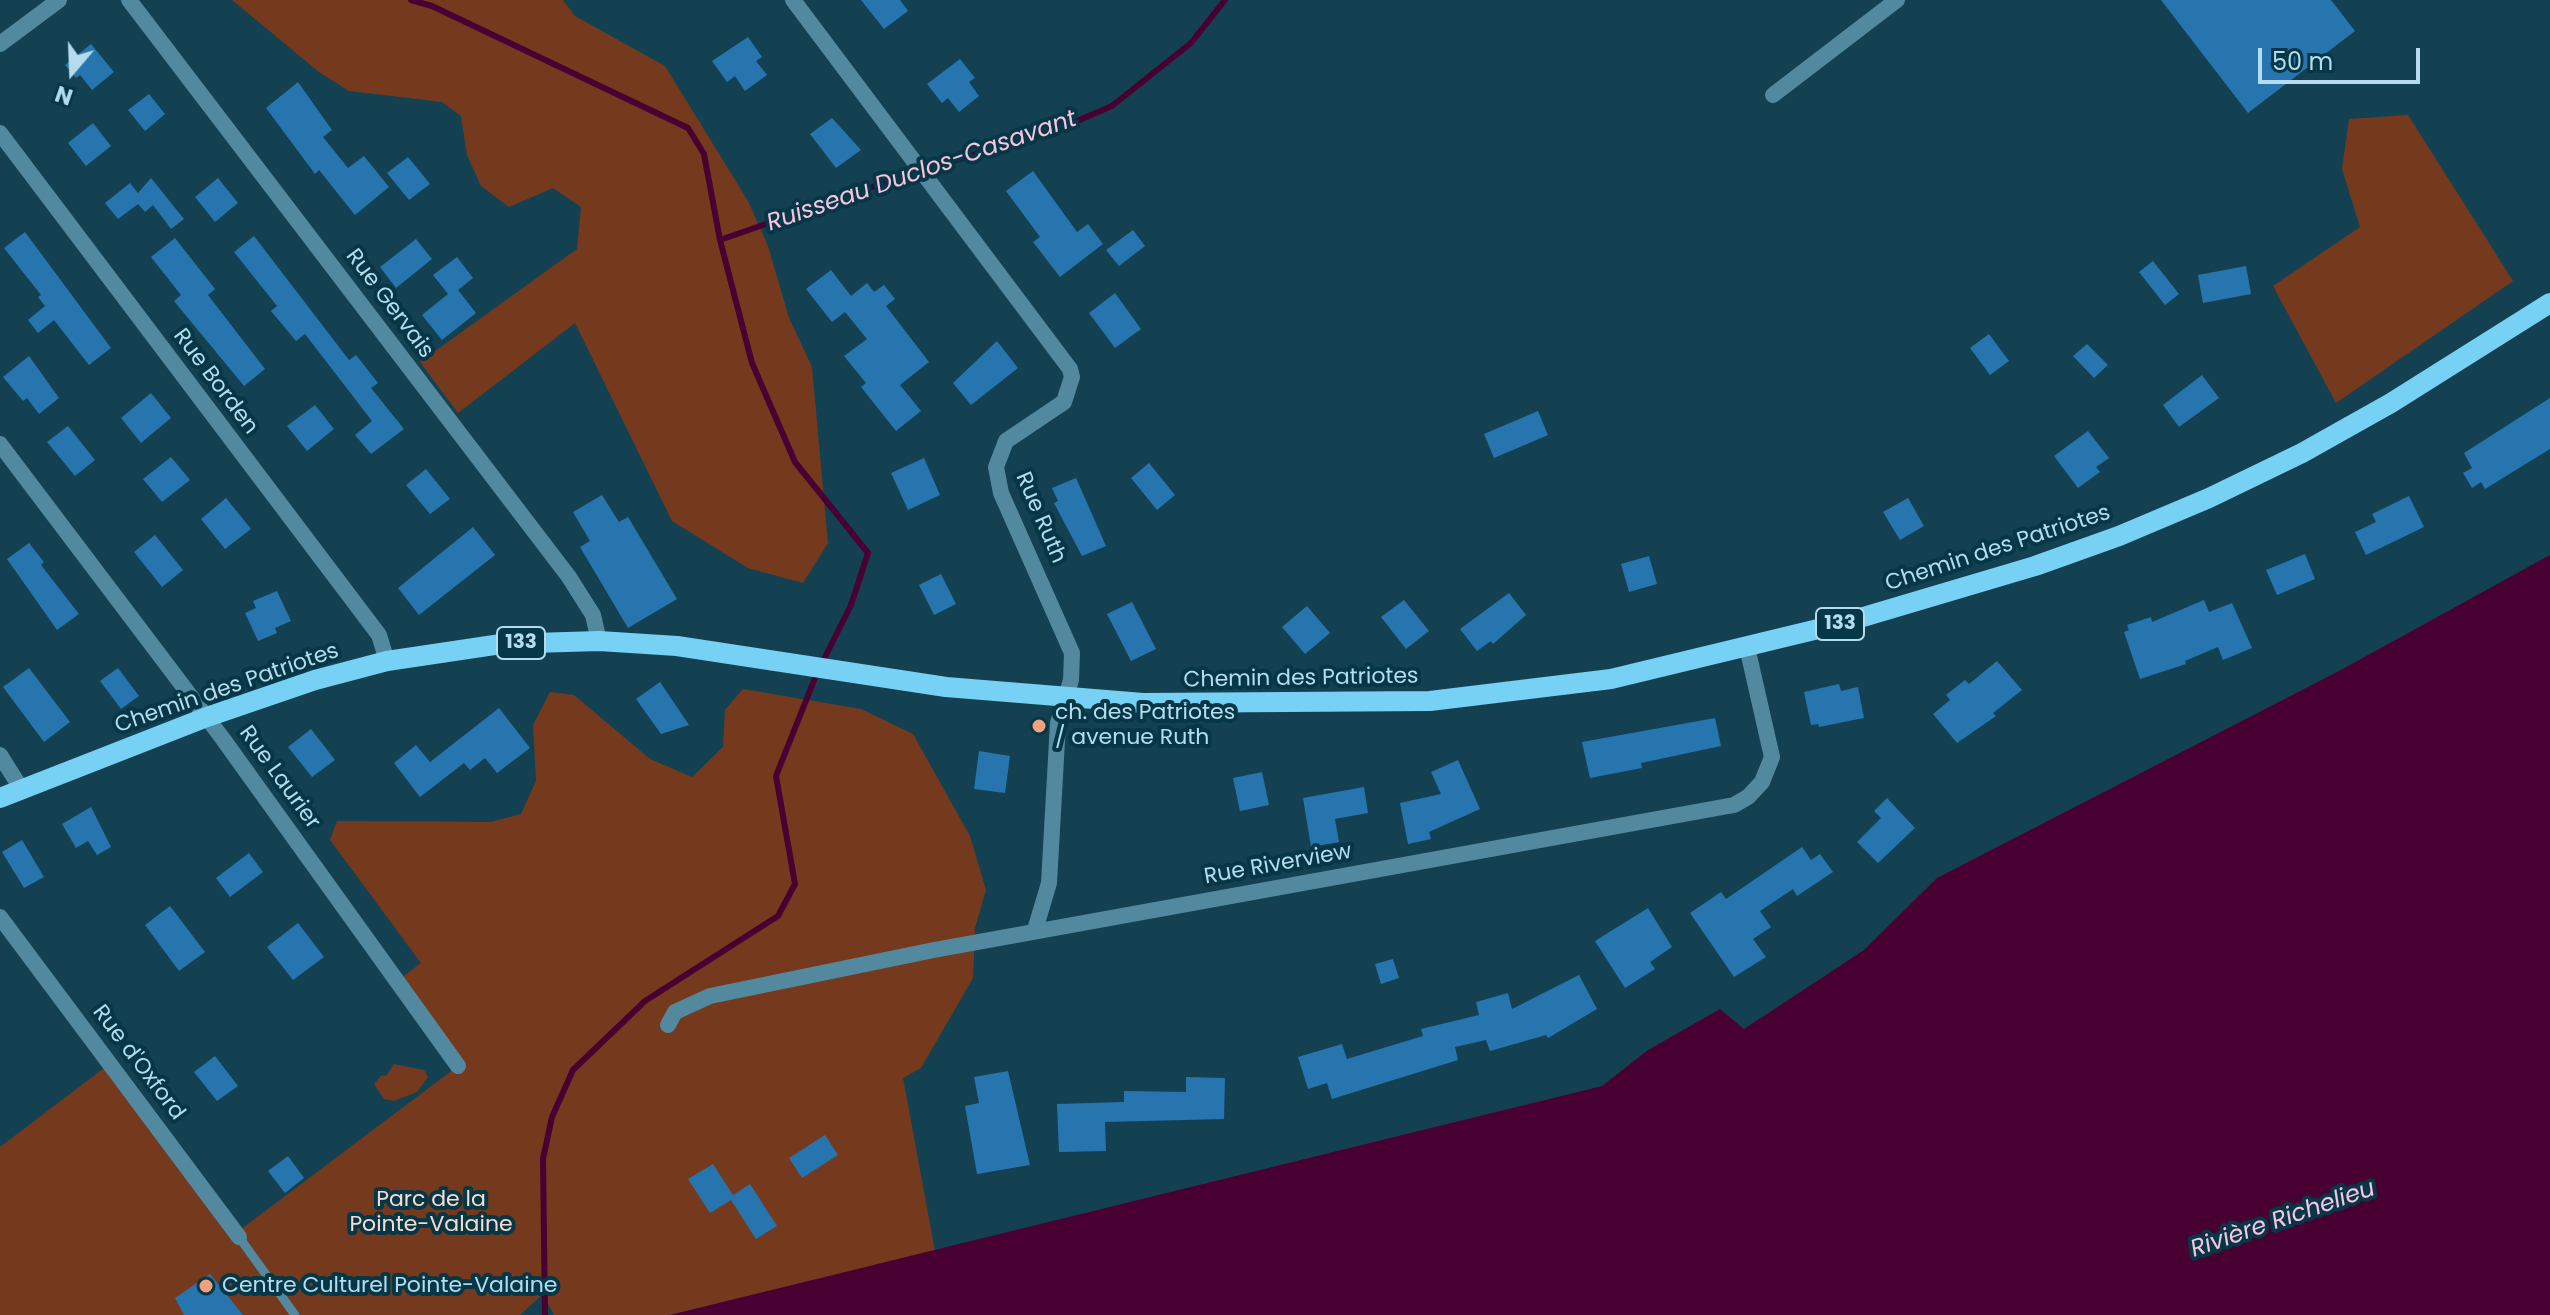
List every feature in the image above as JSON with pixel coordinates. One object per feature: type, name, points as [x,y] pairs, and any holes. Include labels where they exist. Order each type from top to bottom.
[{"type":"main road","name":"Chemin des Patriotes","points":[[0,798],[207,717],[315,680],[387,661],[501,644],[599,641],[677,646],[946,687],[1064,699],[1251,705],[1466,699],[1611,679],[1747,647],[2035,566],[2209,498],[2348,428],[2550,303]]},
{"type":"street","points":[[0,44],[59,0]]},
{"type":"street","name":"Rue Gervais","points":[[129,0],[569,577],[593,615],[599,641]]},
{"type":"street","name":"Rue Ruth","points":[[793,0],[1070,369],[1071,387],[1064,402],[1006,441],[996,467],[1001,493],[1072,653],[1073,666],[1058,723],[1051,861],[1035,930]]},
{"type":"street","points":[[1773,95],[1897,0]]},
{"type":"street","name":"Rue Borden","points":[[0,133],[379,635],[387,661]]},
{"type":"street","name":"Rue Laurier","points":[[0,444],[207,717],[458,1066]]},
{"type":"street","name":"Rue Riverview","points":[[668,1025],[675,1012],[710,996],[1035,930],[1734,805],[1748,797],[1762,782],[1772,757],[1747,647]]},
{"type":"street","points":[[0,755],[22,790]]},
{"type":"street","name":"Rue d'Oxford","points":[[0,917],[239,1237]]},
{"type":"lane","points":[[239,1237],[295,1315]]},
{"type":"green space","points":[[232,0],[563,0],[575,16],[665,66],[748,201],[768,246],[789,318],[812,367],[828,543],[803,583],[748,568],[672,521],[575,323],[458,413],[420,362],[577,249],[581,207],[553,188],[509,207],[481,186],[467,155],[461,116],[442,102],[349,91],[319,72]]},
{"type":"green space","points":[[2408,115],[2513,281],[2336,403],[2273,286],[2360,227],[2342,169],[2349,119]]},
{"type":"green space","name":"Parc de la Pointe-Valaine","points":[[743,689],[861,709],[913,734],[970,836],[986,890],[975,928],[973,978],[921,1068],[903,1078],[935,1251],[670,1315],[554,1315],[543,1294],[520,1315],[0,1315],[0,1147],[112,1062],[236,1233],[458,1066],[397,981],[421,963],[330,840],[337,821],[491,822],[521,814],[536,781],[533,725],[550,692],[574,695],[650,759],[692,777],[723,747],[725,710]]},
{"type":"green space","points":[[394,1064],[424,1070],[428,1077],[417,1092],[394,1101],[384,1099],[374,1084],[382,1075],[386,1076]]},
{"type":"water","name":"Rivière Richelieu","points":[[2550,555],[2550,1315],[670,1315],[1602,1086],[1648,1050],[1720,1009],[1744,1029],[1864,950],[1937,878],[2339,671]]},
{"type":"building","points":[[861,0],[900,0],[908,11],[884,29]]},
{"type":"building","points":[[2161,0],[2331,0],[2355,31],[2248,113]]},
{"type":"building","points":[[748,37],[762,57],[756,61],[767,75],[745,91],[735,76],[727,82],[712,61]]},
{"type":"building","points":[[91,44],[114,72],[92,90],[80,75],[76,78],[65,65]]},
{"type":"building","points":[[960,59],[975,78],[969,82],[979,96],[959,112],[948,98],[942,103],[927,84]]},
{"type":"building","points":[[298,82],[332,130],[323,137],[348,168],[364,156],[389,187],[355,215],[319,170],[315,174],[266,108]]},
{"type":"building","points":[[149,94],[165,114],[145,131],[128,110]]},
{"type":"building","points":[[832,118],[861,150],[836,168],[810,134]]},
{"type":"building","points":[[93,123],[111,146],[86,166],[68,143]]},
{"type":"building","points":[[408,157],[430,184],[409,200],[387,173]]},
{"type":"building","points":[[1033,171],[1077,232],[1088,224],[1103,244],[1060,277],[1033,242],[1040,237],[1006,191]]},
{"type":"building","points":[[151,178],[184,219],[171,229],[153,205],[145,212],[138,204],[118,219],[105,203],[130,183],[138,193]]},
{"type":"building","points":[[218,178],[238,203],[215,222],[195,197]]},
{"type":"building","points":[[1133,230],[1145,246],[1119,266],[1106,250]]},
{"type":"building","points":[[25,232],[111,348],[89,365],[54,320],[38,333],[28,320],[45,306],[38,297],[41,295],[4,248]]},
{"type":"building","points":[[254,236],[349,360],[356,355],[378,383],[371,388],[404,429],[371,454],[355,435],[372,421],[305,334],[296,341],[271,311],[277,306],[234,252]]},
{"type":"building","points":[[175,238],[215,289],[208,295],[265,369],[244,386],[174,301],[181,295],[151,257]]},
{"type":"building","points":[[416,239],[432,259],[396,288],[380,267]]},
{"type":"building","points":[[457,257],[473,278],[458,290],[476,313],[442,340],[422,315],[448,294],[433,275]]},
{"type":"building","points":[[2153,261],[2179,294],[2165,305],[2139,272]]},
{"type":"building","points":[[2246,266],[2251,294],[2203,303],[2198,275]]},
{"type":"building","points":[[831,270],[851,296],[867,283],[874,292],[884,285],[895,299],[886,306],[929,362],[900,385],[921,411],[896,431],[861,387],[866,383],[844,356],[867,339],[845,312],[832,322],[806,289]]},
{"type":"building","points":[[1115,293],[1141,329],[1115,348],[1089,313]]},
{"type":"building","points":[[1989,334],[2009,361],[1990,375],[1970,348]]},
{"type":"building","points":[[997,341],[1018,368],[971,405],[953,383]]},
{"type":"building","points":[[2087,344],[2108,365],[2094,378],[2073,356]]},
{"type":"building","points":[[29,356],[59,398],[39,414],[27,398],[23,401],[3,377]]},
{"type":"building","points":[[2202,375],[2219,398],[2179,427],[2163,405]]},
{"type":"building","points":[[151,393],[171,418],[141,443],[121,418]]},
{"type":"building","points":[[2550,398],[2550,449],[2485,489],[2481,482],[2472,488],[2463,473],[2472,468],[2464,453]]},
{"type":"building","points":[[315,405],[334,429],[307,451],[287,426]]},
{"type":"building","points":[[1538,411],[1548,435],[1494,458],[1484,434]]},
{"type":"building","points":[[68,426],[95,460],[75,476],[47,442]]},
{"type":"building","points":[[2088,431],[2109,458],[2096,467],[2100,472],[2078,488],[2054,456]]},
{"type":"building","points":[[171,457],[190,480],[162,502],[143,479]]},
{"type":"building","points":[[924,458],[940,495],[908,510],[891,473]]},
{"type":"building","points":[[1149,463],[1175,495],[1157,510],[1131,478]]},
{"type":"building","points":[[426,469],[450,499],[430,514],[406,485]]},
{"type":"building","points":[[1076,478],[1106,546],[1082,556],[1054,503],[1058,501],[1052,488]]},
{"type":"building","points":[[602,495],[619,522],[628,517],[677,599],[628,628],[580,547],[590,541],[573,512]]},
{"type":"building","points":[[2409,496],[2424,527],[2366,555],[2355,532],[2376,522],[2372,514]]},
{"type":"building","points":[[226,498],[251,529],[225,549],[201,519]]},
{"type":"building","points":[[1908,498],[1924,526],[1900,540],[1883,512]]},
{"type":"building","points":[[473,527],[495,555],[419,615],[398,588]]},
{"type":"building","points":[[155,535],[183,570],[162,587],[134,552]]},
{"type":"building","points":[[29,543],[44,562],[41,565],[79,614],[57,630],[7,559]]},
{"type":"building","points":[[2305,554],[2315,579],[2277,595],[2266,570]]},
{"type":"building","points":[[1649,556],[1657,584],[1629,592],[1621,564]]},
{"type":"building","points":[[941,574],[956,604],[934,615],[919,585]]},
{"type":"building","points":[[277,591],[291,621],[275,628],[277,633],[258,641],[245,613],[256,608],[253,601]]},
{"type":"building","points":[[1509,593],[1526,615],[1493,644],[1491,641],[1477,651],[1460,629]]},
{"type":"building","points":[[1404,600],[1429,631],[1406,649],[1381,617]]},
{"type":"building","points":[[2204,600],[2209,612],[2232,603],[2252,648],[2223,660],[2218,647],[2185,661],[2186,664],[2140,679],[2124,632],[2129,630],[2127,625],[2151,617],[2152,622]]},
{"type":"building","points":[[1132,602],[1156,649],[1131,661],[1107,614]]},
{"type":"building","points":[[1307,606],[1330,633],[1305,654],[1282,627]]},
{"type":"building","points":[[1997,661],[2022,690],[1993,713],[1996,716],[1957,743],[1933,714],[1950,700],[1946,695],[1965,680],[1969,684]]},
{"type":"building","points":[[29,668],[70,722],[44,742],[3,687]]},
{"type":"building","points":[[118,668],[139,696],[121,709],[100,681]]},
{"type":"building","points":[[660,682],[689,725],[661,734],[636,699]]},
{"type":"building","points":[[1839,684],[1841,691],[1858,687],[1864,718],[1819,727],[1818,724],[1811,725],[1804,692]]},
{"type":"building","points":[[499,708],[530,748],[497,773],[485,758],[470,770],[464,763],[420,797],[394,763],[416,745],[430,762]]},
{"type":"building","points":[[1715,718],[1721,746],[1641,763],[1642,768],[1590,778],[1582,742]]},
{"type":"building","points":[[311,729],[335,760],[312,777],[288,747]]},
{"type":"building","points":[[979,751],[1010,756],[1005,793],[974,789]]},
{"type":"building","points":[[1458,760],[1480,809],[1429,832],[1431,839],[1408,844],[1400,803],[1441,794],[1431,772]]},
{"type":"building","points":[[1262,772],[1269,805],[1240,811],[1233,778]]},
{"type":"building","points":[[1364,787],[1368,813],[1335,819],[1339,842],[1311,847],[1303,798]]},
{"type":"building","points":[[1887,798],[1915,828],[1878,863],[1857,842],[1881,818],[1874,811]]},
{"type":"building","points":[[91,807],[111,847],[97,855],[88,841],[76,848],[62,824]]},
{"type":"building","points":[[22,840],[44,877],[24,888],[2,852]]},
{"type":"building","points":[[1802,847],[1811,860],[1820,854],[1833,872],[1797,896],[1793,889],[1760,911],[1771,927],[1753,939],[1766,957],[1734,977],[1690,913],[1721,892],[1726,899]]},
{"type":"building","points":[[249,853],[263,872],[230,897],[216,878]]},
{"type":"building","points":[[170,906],[205,952],[179,971],[145,925]]},
{"type":"building","points":[[1648,908],[1672,947],[1650,962],[1655,969],[1625,988],[1595,941]]},
{"type":"building","points":[[298,923],[324,957],[293,980],[267,947]]},
{"type":"building","points":[[1393,959],[1399,978],[1381,984],[1375,964]]},
{"type":"building","points":[[1579,975],[1597,1009],[1548,1038],[1546,1035],[1490,1051],[1486,1040],[1455,1047],[1458,1060],[1332,1099],[1327,1083],[1308,1089],[1298,1057],[1342,1044],[1347,1059],[1423,1036],[1421,1029],[1479,1015],[1476,1002],[1508,993],[1512,1009]]},
{"type":"building","points":[[215,1056],[238,1086],[217,1101],[194,1072]]},
{"type":"building","points":[[1008,1071],[1030,1165],[977,1174],[965,1106],[979,1103],[974,1077]]},
{"type":"building","points":[[1186,1077],[1225,1078],[1224,1119],[1105,1122],[1106,1151],[1059,1152],[1057,1104],[1124,1102],[1124,1091],[1186,1092]]},
{"type":"building","points":[[825,1135],[838,1155],[802,1178],[789,1158]]},
{"type":"building","points":[[288,1156],[304,1178],[285,1193],[268,1171]]},
{"type":"building","points":[[713,1164],[733,1195],[750,1184],[777,1226],[756,1239],[731,1200],[710,1213],[688,1179]]},
{"type":"building","name":"Centre Culturel Pointe-Valaine","points":[[210,1274],[243,1315],[184,1315],[175,1298]]},
{"type":"waterway","points":[[411,0],[432,6],[688,128],[704,154],[720,240],[752,363],[795,462],[868,553],[851,605],[822,663]]},
{"type":"waterway","name":"Ruisseau Duclos-Casavant","points":[[720,240],[921,170],[1049,133],[1112,106],[1191,43],[1225,0]]},
{"type":"waterway","points":[[545,1315],[543,1159],[552,1117],[573,1070],[645,1001],[778,916],[795,884],[776,776],[817,673]]},
{"type":"place","name":"ch. des Patriotes / avenue Ruth","points":[[1039,726]]},
{"type":"place","name":"Centre Culturel Pointe-Valaine","points":[[206,1286]]}]
